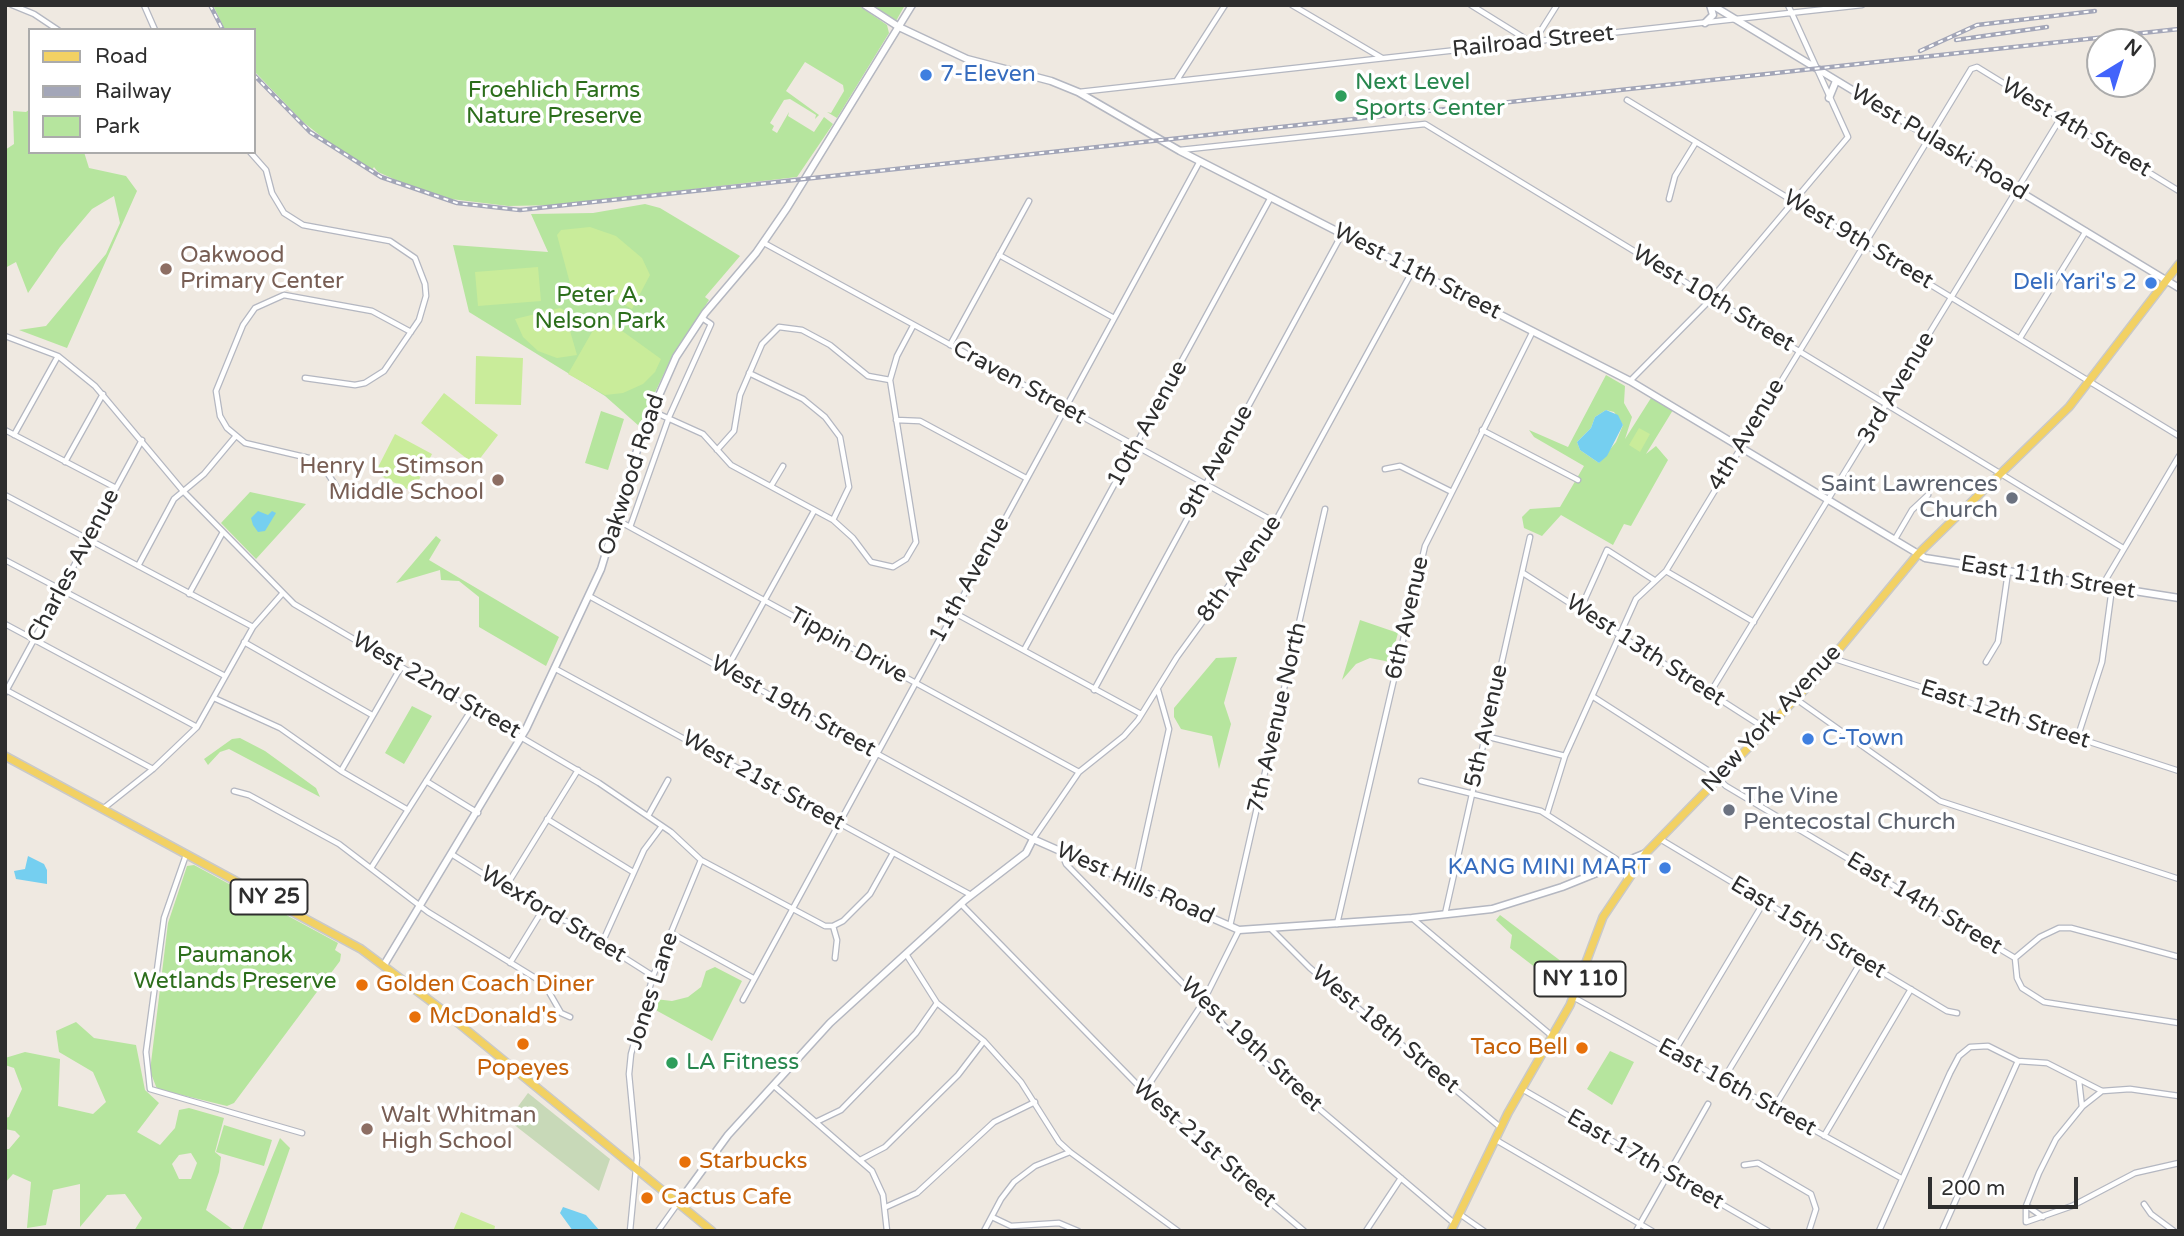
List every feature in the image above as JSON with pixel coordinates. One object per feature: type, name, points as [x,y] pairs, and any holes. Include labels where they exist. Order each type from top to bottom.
[{"type":"main road","name":"New York Avenue","points":[[1454,1228],[1500,1127],[1553,1037],[1573,997],[1603,917],[1646,853],[1796,699],[1918,554],[2068,407],[2179,264]]},
{"type":"main road","name":"NY 25","points":[[5,756],[291,908],[384,965],[712,1231]]},
{"type":"street","points":[[12,5],[34,14],[55,28]]},
{"type":"street","points":[[144,5],[154,28]]},
{"type":"street","name":"West 11th Street","points":[[865,5],[899,27],[967,59],[1051,81],[1078,92],[1200,161],[1630,381],[1918,554]]},
{"type":"street","name":"Oakwood Road","points":[[384,965],[479,813],[523,736],[589,596],[617,520],[651,411],[676,357],[701,317],[764,243],[912,5]]},
{"type":"street","points":[[1177,80],[1224,5]]},
{"type":"street","points":[[1292,5],[1383,58]]},
{"type":"street","points":[[1471,5],[1532,41],[1557,5]]},
{"type":"street","points":[[1705,23],[1713,15],[1711,5]]},
{"type":"street","name":"West Pulaski Road","points":[[1711,5],[2179,288]]},
{"type":"street","points":[[1630,381],[1712,298],[1848,136],[1815,69],[1814,58],[1788,5]]},
{"type":"street","name":"Railroad Street","points":[[1078,92],[1862,5]]},
{"type":"street","name":"West 4th Street","points":[[1973,67],[2179,191]]},
{"type":"street","name":"4th Avenue","points":[[1547,814],[1565,756],[1636,599],[1666,571],[1973,67]]},
{"type":"street","points":[[1829,98],[1836,81]]},
{"type":"street","name":"West 9th Street","points":[[1627,100],[2179,436]]},
{"type":"street","name":"3rd Avenue","points":[[1710,693],[2060,119]]},
{"type":"street","name":"West 10th Street","points":[[1180,150],[1425,124],[2123,548]]},
{"type":"street","points":[[1669,199],[1675,176],[1696,142]]},
{"type":"street","points":[[252,154],[266,170],[277,203],[296,221],[390,241],[415,258],[422,271],[426,296],[424,308],[384,372],[365,383],[344,384],[305,378]]},
{"type":"street","name":"11th Avenue","points":[[743,1000],[1200,161]]},
{"type":"street","name":"10th Avenue","points":[[1024,650],[1271,197]]},
{"type":"street","points":[[950,345],[1029,201]]},
{"type":"street","points":[[2020,338],[2086,231]]},
{"type":"street","name":"9th Avenue","points":[[1094,690],[1342,234]]},
{"type":"street","name":"Craven Street","points":[[764,243],[1275,522]]},
{"type":"street","points":[[999,255],[1114,318]]},
{"type":"street","name":"8th Avenue","points":[[1033,839],[1079,772],[1124,736],[1141,715],[1177,657],[1275,522],[1413,270]]},
{"type":"street","points":[[336,486],[313,459],[255,446],[234,437],[220,416],[216,391],[247,317],[266,301],[295,296],[372,311],[411,332]]},
{"type":"street","points":[[630,527],[669,417],[711,324],[701,317]]},
{"type":"street","points":[[717,450],[734,431],[740,395],[761,344],[769,334],[785,326],[802,330],[830,345],[868,376],[890,380]]},
{"type":"street","points":[[651,411],[703,434],[731,465],[832,520],[853,538],[865,557],[877,566],[893,567],[900,564],[912,551],[916,542],[890,380],[897,356],[913,326]]},
{"type":"street","name":"6th Avenue","points":[[1337,925],[1424,546],[1533,331]]},
{"type":"street","name":"West 22nd Street","points":[[5,336],[58,356],[103,394],[183,491],[282,594],[303,611],[578,770],[662,826],[701,860],[825,926],[833,926]]},
{"type":"street","points":[[15,435],[58,356]]},
{"type":"street","points":[[749,373],[803,400],[825,417],[840,437],[849,487],[832,520]]},
{"type":"street","points":[[65,462],[103,394]]},
{"type":"street","points":[[896,420],[920,421],[1026,478]]},
{"type":"street","points":[[5,430],[116,488]]},
{"type":"street","points":[[1482,430],[1578,480]]},
{"type":"street","points":[[138,566],[174,499],[204,474],[234,437]]},
{"type":"street","name":"Charles Avenue","points":[[6,691],[142,439]]},
{"type":"street","points":[[2102,586],[2179,456]]},
{"type":"street","points":[[771,486],[783,466]]},
{"type":"street","points":[[1385,469],[1400,466],[1450,491]]},
{"type":"street","points":[[5,495],[253,627]]},
{"type":"street","points":[[1895,539],[1912,510],[1928,495]]},
{"type":"street","name":"7th Avenue North","points":[[1230,926],[1325,509]]},
{"type":"street","points":[[726,670],[814,511]]},
{"type":"street","name":"Tippin Drive","points":[[617,520],[1079,772]]},
{"type":"street","points":[[189,594],[223,532]]},
{"type":"street","name":"5th Avenue","points":[[1444,915],[1530,537]]},
{"type":"street","points":[[1580,610],[1607,550],[1654,580]]},
{"type":"street","name":"East 11th Street","points":[[1918,554],[1929,559],[2179,598]]},
{"type":"street","points":[[5,560],[225,676]]},
{"type":"street","points":[[1666,571],[1754,622]]},
{"type":"street","points":[[1986,662],[1998,642],[2008,572]]},
{"type":"street","name":"West 13th Street","points":[[1523,573],[1766,730]]},
{"type":"street","points":[[2077,739],[2102,662],[2112,588]]},
{"type":"street","points":[[104,808],[153,769],[197,727],[253,627],[282,594]]},
{"type":"street","name":"West 19th Street","points":[[589,596],[1033,839]]},
{"type":"street","points":[[953,612],[1141,715]]},
{"type":"street","points":[[5,624],[197,727]]},
{"type":"street","points":[[244,642],[372,715]]},
{"type":"street","name":"East 12th Street","points":[[1831,657],[2179,771]]},
{"type":"street","points":[[341,771],[401,667]]},
{"type":"street","name":"West 21st Street","points":[[554,668],[971,895]]},
{"type":"street","points":[[1135,883],[1170,729],[1158,690]]},
{"type":"street","points":[[6,691],[153,769]]},
{"type":"street","name":"East 14th Street","points":[[1592,696],[1718,779],[2015,958],[2040,937],[2059,929],[2071,928],[2179,957]]},
{"type":"street","points":[[214,698],[280,728],[341,771],[408,810]]},
{"type":"street","points":[[1796,699],[1940,801],[2179,879]]},
{"type":"street","points":[[371,868],[472,709]]},
{"type":"street","points":[[1485,736],[1565,756]]},
{"type":"street","points":[[505,888],[578,770]]},
{"type":"street","points":[[648,816],[668,780]]},
{"type":"street","points":[[426,781],[479,813]]},
{"type":"street","points":[[1421,781],[1535,808],[1620,863],[1627,879]]},
{"type":"street","points":[[234,791],[249,794],[320,832],[421,906],[537,979],[550,992],[561,1013],[570,1017]]},
{"type":"street","points":[[547,819],[633,872]]},
{"type":"street","points":[[602,943],[633,872],[662,826]]},
{"type":"street","name":"West Hills Road","points":[[657,1231],[728,1135],[830,1023],[971,895],[1026,853],[1033,839],[1239,930],[1337,925],[1492,909],[1562,887],[1646,853]]},
{"type":"street","name":"East 15th Street","points":[[1660,839],[1947,1011],[1957,1013]]},
{"type":"street","name":"West 19th Street","points":[[1061,852],[1066,864],[1238,1040],[1401,1178],[1454,1228]]},
{"type":"street","points":[[835,958],[837,940],[833,926],[870,894],[893,853]]},
{"type":"street","points":[[187,854],[164,918],[146,1052],[150,1089],[302,1133]]},
{"type":"street","name":"Wexford Street","points":[[453,855],[542,912],[568,922],[653,976]]},
{"type":"street","name":"Jones Lane","points":[[629,1231],[637,1149],[629,1063],[639,1016],[653,976],[701,860]]},
{"type":"street","points":[[1674,1052],[1764,902]]},
{"type":"street","name":"West 21st Street","points":[[961,904],[1143,1092],[1304,1231]]},
{"type":"street","points":[[510,962],[542,912]]},
{"type":"street","points":[[1412,918],[1553,1037]]},
{"type":"street","name":"West 18th Street","points":[[1271,929],[1310,968],[1500,1127]]},
{"type":"street","points":[[1143,1092],[1202,1004],[1239,930]]},
{"type":"street","points":[[1723,1080],[1813,931]]},
{"type":"street","points":[[671,933],[753,978]]},
{"type":"street","points":[[906,954],[937,1003],[984,1041],[1021,1082],[1070,1152],[1178,1231]]},
{"type":"street","points":[[2015,958],[2017,978],[2022,988],[2044,1002],[2179,1023]]},
{"type":"street","points":[[1774,1108],[1862,960]]},
{"type":"street","points":[[1824,1136],[1911,989]]},
{"type":"street","name":"East 16th Street","points":[[1573,997],[1902,1178]]},
{"type":"street","points":[[816,1122],[841,1110],[916,1033],[937,1003]]},
{"type":"street","points":[[860,1160],[893,1139],[958,1075],[984,1041]]},
{"type":"street","points":[[1879,1231],[1950,1073],[1963,1052],[1975,1046],[1988,1046],[2018,1061],[2047,1063],[2102,1091],[2130,1089],[2179,1096]]},
{"type":"street","points":[[1942,1231],[2018,1061]]},
{"type":"street","points":[[2079,1081],[2082,1107]]},
{"type":"street","points":[[773,1085],[860,1160],[879,1182],[886,1207],[887,1231]]},
{"type":"street","name":"East 17th Street","points":[[1522,1089],[1768,1231]]},
{"type":"street","points":[[2102,1091],[2082,1107],[2056,1139],[2026,1206],[2026,1222],[2044,1218],[2135,1173],[2179,1163]]},
{"type":"street","points":[[886,1207],[917,1193],[994,1122],[1035,1102]]},
{"type":"street","points":[[1636,1231],[1708,1104]]},
{"type":"street","points":[[1495,1139],[1652,1231]]},
{"type":"street","points":[[984,1231],[1000,1199],[1024,1173],[1070,1152]]},
{"type":"street","points":[[1744,1165],[1758,1163],[1811,1194],[1816,1209],[1810,1231]]},
{"type":"street","points":[[1366,1231],[1401,1178]]},
{"type":"street","points":[[2144,1204],[2151,1214],[2174,1231]]},
{"type":"street","points":[[2026,1206],[2044,1218]]},
{"type":"street","points":[[1461,1215],[1484,1231]]},
{"type":"street","points":[[991,1217],[1011,1226],[1059,1223],[1077,1231]]},
{"type":"green space","name":"Froehlich Farms Nature Preserve","points":[[213,5],[858,5],[887,25],[889,33],[837,118],[827,112],[831,113],[844,91],[843,85],[805,62],[786,91],[819,115],[815,119],[816,115],[790,99],[784,100],[770,123],[774,126],[772,130],[777,133],[789,112],[788,116],[814,132],[824,117],[833,124],[797,177],[557,205],[508,206],[451,199],[414,188],[378,172],[374,167],[372,170],[336,148],[303,122],[256,73],[256,28],[224,28]]},
{"type":"green space","points":[[871,5],[905,5],[896,21]]},
{"type":"green space","points":[[28,110],[28,154],[85,154],[89,168],[126,176],[137,191],[67,348],[19,330],[46,326],[106,254],[120,223],[114,196],[92,209],[60,247],[28,293],[16,262],[5,268],[5,150],[14,144],[13,111]]},
{"type":"green space","name":"Peter A. Nelson Park","points":[[645,204],[660,208],[740,256],[705,297],[709,300],[671,359],[639,426],[605,396],[469,312],[453,245],[548,252],[531,214],[593,213]]},
{"type":"green space","points":[[590,227],[616,236],[642,258],[650,275],[632,309],[611,297],[587,305],[574,298],[557,235],[561,230]]},
{"type":"green space","points":[[538,267],[541,301],[478,306],[475,272]]},
{"type":"green space","points":[[560,308],[564,310],[577,355],[557,358],[538,351],[523,337],[515,319]]},
{"type":"green space","points":[[607,320],[661,359],[655,372],[643,384],[623,393],[605,395],[568,374],[596,325]]},
{"type":"green space","points":[[476,356],[523,358],[521,405],[475,404]]},
{"type":"green space","points":[[1606,375],[1625,386],[1624,403],[1632,417],[1625,439],[1651,398],[1673,410],[1646,454],[1656,446],[1668,460],[1631,526],[1624,524],[1613,545],[1561,515],[1542,536],[1524,528],[1522,517],[1530,509],[1560,507],[1584,466],[1534,437],[1529,430],[1568,447]],"holes":[[[1606,410],[1614,412],[1623,425],[1616,442],[1599,463],[1580,450],[1577,442],[1591,428],[1595,417]]]},
{"type":"green space","points":[[444,393],[498,435],[475,465],[421,423]]},
{"type":"green space","points":[[601,411],[624,419],[608,470],[585,463]]},
{"type":"green space","points":[[1639,428],[1650,434],[1640,452],[1629,445]]},
{"type":"green space","points":[[395,434],[432,454],[413,492],[375,473]]},
{"type":"green space","points":[[250,492],[306,504],[256,559],[221,523]]},
{"type":"green space","points":[[436,536],[441,540],[429,560],[559,637],[546,666],[479,627],[479,597],[459,581],[441,580],[440,570],[396,583]]},
{"type":"green space","points":[[1360,620],[1398,633],[1390,662],[1370,658],[1356,664],[1342,680]]},
{"type":"green space","points":[[1237,657],[1224,703],[1231,724],[1219,769],[1212,736],[1181,729],[1174,717],[1174,708],[1216,658]]},
{"type":"green space","points":[[412,706],[432,716],[404,764],[385,753]]},
{"type":"green space","points":[[240,738],[265,751],[316,788],[320,797],[229,749],[220,752],[208,765],[204,759],[232,739]]},
{"type":"green space","name":"Paumanok Wetlands Preserve","points":[[194,865],[338,943],[335,950],[341,954],[340,961],[234,1103],[227,1106],[157,1089],[150,1071],[168,923],[187,866]]},
{"type":"green space","points":[[1500,915],[1570,968],[1563,977],[1545,964],[1536,968],[1510,948],[1512,935],[1496,920]]},
{"type":"green space","points":[[715,967],[742,981],[712,1041],[652,1008],[655,999],[672,1001],[688,997],[701,987],[706,971]]},
{"type":"green space","points":[[76,1022],[94,1038],[136,1045],[145,1090],[159,1103],[137,1132],[160,1145],[175,1128],[179,1110],[189,1108],[224,1118],[215,1152],[221,1157],[219,1172],[206,1210],[235,1231],[134,1231],[142,1218],[125,1194],[107,1195],[80,1227],[80,1184],[53,1190],[46,1225],[27,1228],[31,1182],[13,1174],[5,1183],[5,1149],[9,1149],[20,1136],[15,1131],[5,1129],[5,1118],[9,1117],[22,1089],[14,1068],[5,1065],[5,1058],[25,1052],[60,1059],[58,1106],[93,1114],[106,1102],[93,1072],[59,1052],[56,1031]],"holes":[[[191,1153],[197,1163],[191,1179],[179,1179],[172,1164],[179,1155]]]},
{"type":"green space","points":[[1610,1051],[1634,1062],[1612,1105],[1587,1089]]},
{"type":"green space","points":[[528,1093],[610,1159],[599,1191],[508,1120]]},
{"type":"green space","points":[[224,1125],[272,1140],[264,1166],[216,1152]]},
{"type":"green space","points":[[280,1138],[290,1148],[261,1231],[242,1231]]},
{"type":"green space","points":[[461,1212],[495,1226],[494,1231],[453,1231]]},
{"type":"water","points":[[1606,410],[1618,415],[1623,425],[1607,456],[1599,463],[1580,450],[1577,442],[1591,428],[1595,417]]},
{"type":"water","points":[[258,511],[268,515],[272,511],[276,513],[265,531],[258,532],[253,525],[251,518]]},
{"type":"water","points":[[28,856],[44,864],[47,884],[16,879],[14,871],[25,869]]},
{"type":"water","points":[[563,1207],[586,1215],[600,1231],[573,1231],[560,1213]]},
{"type":"railway","points":[[210,5],[222,28]]},
{"type":"railway","points":[[1920,51],[1977,25],[2095,11]]},
{"type":"railway","points":[[1956,40],[2047,27]]},
{"type":"railway","points":[[256,77],[310,132],[381,177],[457,203],[520,210],[2179,29]]},
{"type":"place","name":"7-Eleven","points":[[926,75]]},
{"type":"place","name":"Next Level Sports Center","points":[[1341,96]]},
{"type":"place","name":"Oakwood Primary Center","points":[[166,269]]},
{"type":"place","name":"Deli Yari's 2","points":[[2151,283]]},
{"type":"place","name":"Henry L. Stimson Middle School","points":[[498,480]]},
{"type":"place","name":"Saint Lawrences Church","points":[[2012,498]]},
{"type":"place","name":"C-Town","points":[[1808,739]]},
{"type":"place","name":"The Vine Pentecostal Church","points":[[1729,810]]},
{"type":"place","name":"KANG MINI MART","points":[[1665,868]]},
{"type":"place","name":"Golden Coach Diner","points":[[362,985]]},
{"type":"place","name":"McDonald's","points":[[415,1017]]},
{"type":"place","name":"Popeyes","points":[[523,1044]]},
{"type":"place","name":"Taco Bell","points":[[1582,1048]]},
{"type":"place","name":"LA Fitness","points":[[672,1063]]},
{"type":"place","name":"Walt Whitman High School","points":[[367,1129]]},
{"type":"place","name":"Starbucks","points":[[685,1162]]},
{"type":"place","name":"Cactus Cafe","points":[[647,1198]]}]
